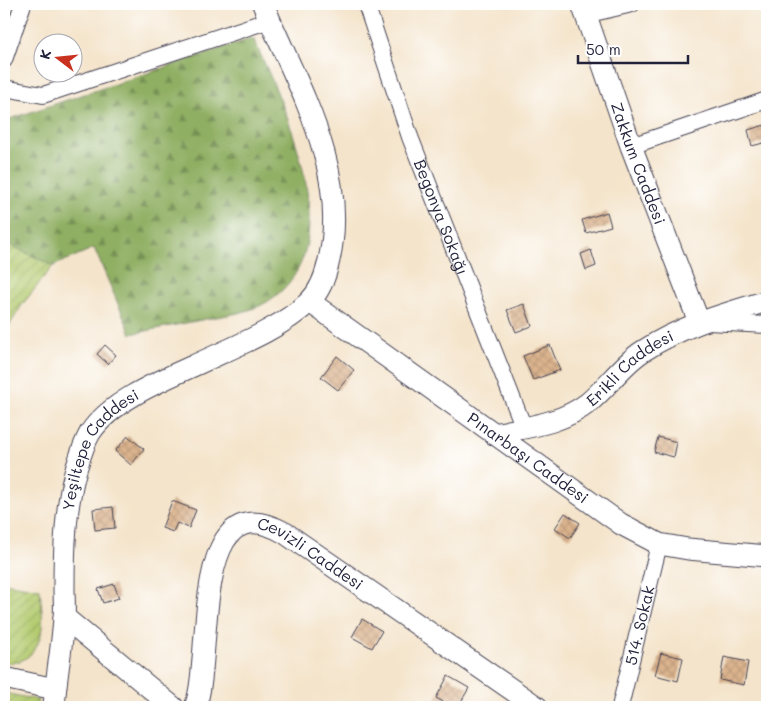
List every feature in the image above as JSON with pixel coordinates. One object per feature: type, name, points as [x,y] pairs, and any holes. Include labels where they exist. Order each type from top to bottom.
[{"type":"street","points":[[4,60],[23,4]]},
{"type":"street","name":"Begonya Sokağı","points":[[366,4],[410,137],[524,428]]},
{"type":"street","points":[[583,9],[632,4]]},
{"type":"street","name":"Zakkum Caddesi","points":[[583,9],[631,146],[699,322]]},
{"type":"street","points":[[4,88],[43,95],[266,12],[303,94],[316,128],[332,189],[334,222],[332,247],[321,286],[310,302]]},
{"type":"street","points":[[631,146],[767,100]]},
{"type":"street","name":"Erikli Caddesi","points":[[494,434],[542,424],[575,411],[588,403],[630,360],[664,339],[699,322],[767,301]]},
{"type":"street","name":"Pınarbaşı Caddesi","points":[[310,302],[622,524],[659,544],[688,549],[767,556]]},
{"type":"street","name":"Yeşiltepe Caddesi","points":[[54,698],[64,617],[66,530],[70,494],[78,461],[90,434],[105,416],[127,400],[162,380],[274,327],[310,302]]},
{"type":"street","points":[[699,322],[767,325]]},
{"type":"street","name":"Cevizli Caddesi","points":[[195,707],[200,689],[209,602],[218,553],[223,541],[230,533],[238,526],[249,523],[264,523],[274,526],[285,533],[536,707]]},
{"type":"street","name":"514. Sokak","points":[[620,707],[659,544]]},
{"type":"street","points":[[64,617],[173,707]]},
{"type":"street","points":[[4,678],[54,698]]},
{"type":"green space","points":[[253,38],[294,137],[304,175],[309,213],[306,248],[293,278],[267,302],[253,309],[237,313],[131,334],[94,248],[53,266],[4,242],[4,121]]},
{"type":"green space","points":[[4,242],[53,266],[22,305],[4,334]]},
{"type":"green space","points":[[4,583],[40,589],[42,606],[42,629],[36,647],[23,660],[11,663],[4,662]]},
{"type":"green space","points":[[4,693],[38,700],[37,707],[4,707]]},
{"type":"building","points":[[765,125],[767,142],[752,146],[748,130]]},
{"type":"building","points":[[607,212],[611,226],[586,233],[582,220]]},
{"type":"building","points":[[591,250],[596,266],[586,270],[581,254]]},
{"type":"building","points":[[524,304],[532,326],[516,332],[507,310]]},
{"type":"building","points":[[105,345],[116,355],[108,364],[97,354]]},
{"type":"building","points":[[550,345],[560,370],[533,380],[523,356]]},
{"type":"building","points":[[337,356],[354,370],[338,390],[321,377]]},
{"type":"building","points":[[128,436],[144,449],[131,465],[115,451]]},
{"type":"building","points":[[658,437],[677,442],[674,457],[654,452]]},
{"type":"building","points":[[172,501],[196,510],[189,528],[177,523],[173,532],[162,528]]},
{"type":"building","points":[[113,507],[115,528],[95,530],[93,509]]},
{"type":"building","points":[[565,513],[580,523],[570,538],[555,528]]},
{"type":"building","points":[[114,584],[119,598],[103,603],[98,589]]},
{"type":"building","points":[[362,619],[382,631],[372,648],[352,637]]},
{"type":"building","points":[[661,653],[683,658],[678,681],[655,675]]},
{"type":"building","points":[[724,657],[748,662],[744,685],[720,680]]},
{"type":"building","points":[[448,676],[469,688],[458,707],[453,707],[436,698]]}]
